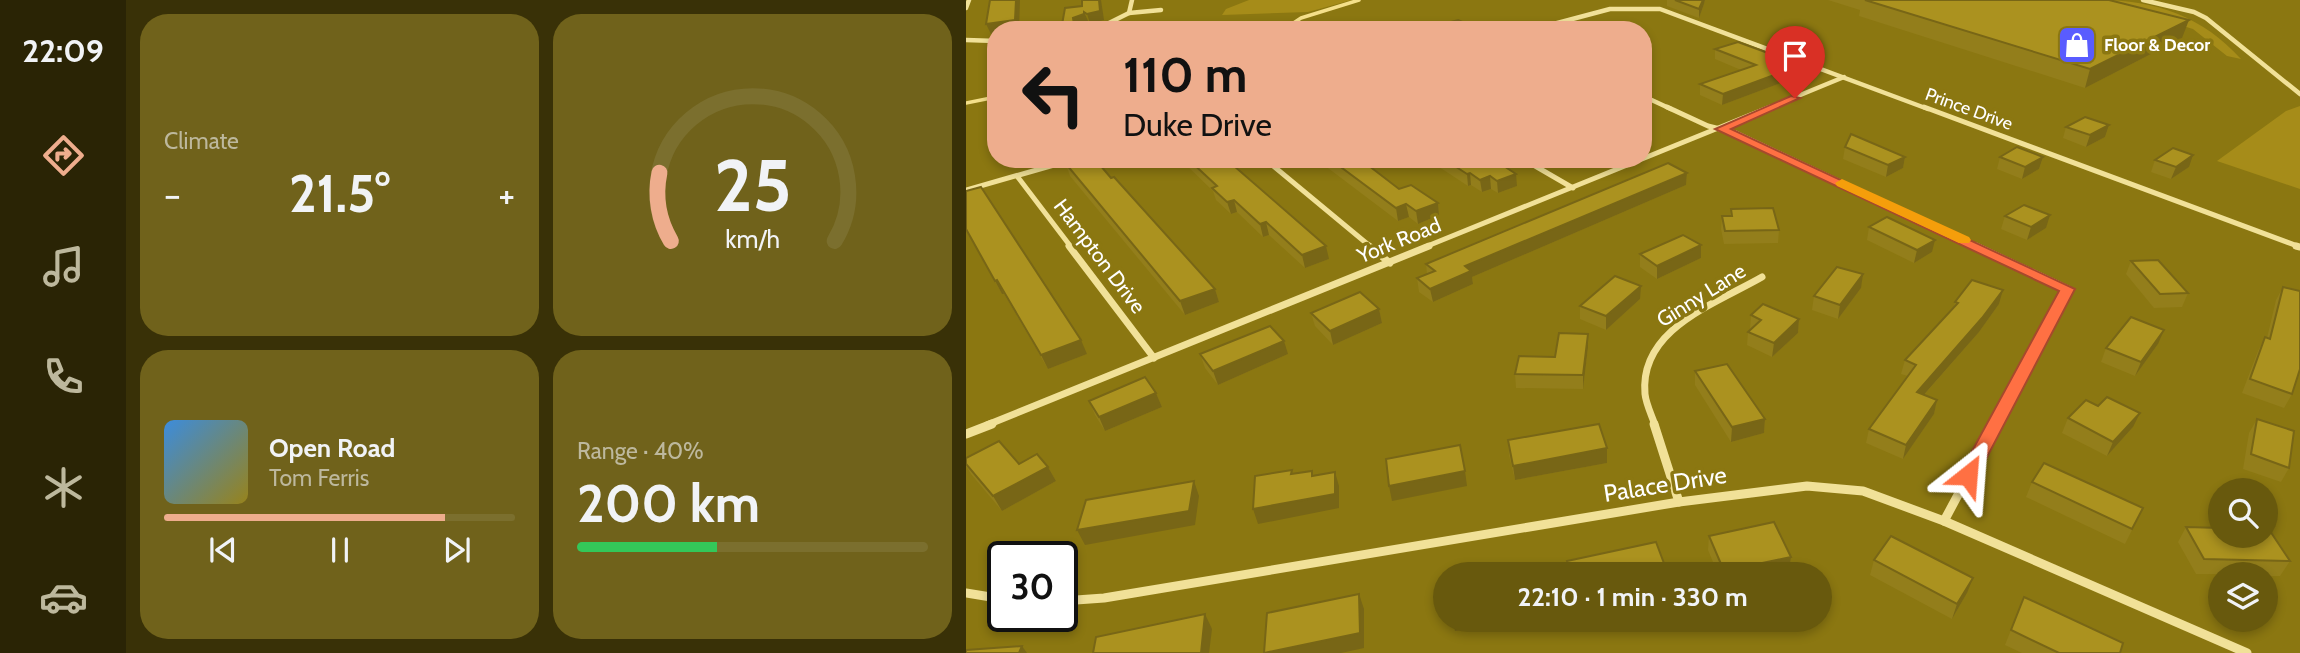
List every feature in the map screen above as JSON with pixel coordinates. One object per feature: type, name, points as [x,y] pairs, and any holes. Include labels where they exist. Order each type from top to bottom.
[{"type":"street","points":[[966,8],[969,0]]},
{"type":"street","points":[[1129,13],[1132,0]]},
{"type":"street","points":[[2143,0],[2191,11],[2206,18],[2300,94]]},
{"type":"street","name":"Prince Drive","points":[[1561,21],[1625,3],[1660,9],[2300,247]]},
{"type":"street","points":[[1113,21],[1129,13],[1161,10]]},
{"type":"street","points":[[966,40],[987,41]]},
{"type":"street","name":"York Road","points":[[1652,156],[1844,77]]},
{"type":"street","points":[[1652,100],[1748,139],[2068,289],[1944,521]]},
{"type":"street","points":[[966,190],[1044,168]]},
{"type":"street","points":[[1276,168],[1390,263]]},
{"type":"street","points":[[1539,168],[1573,188]]},
{"type":"street","name":"York Road","points":[[966,434],[1623,168]]},
{"type":"street","name":"Hampton Drive","points":[[1017,176],[1154,358]]},
{"type":"street","name":"Ginny Lane","points":[[1678,502],[1645,395],[1648,361],[1657,344],[1672,329],[1762,277]]},
{"type":"street","name":"Palace Drive","points":[[1078,600],[1104,598],[1678,502],[1774,489],[1833,487],[1874,494],[1944,521],[2247,653]]},
{"type":"street","points":[[966,593],[987,597]]},
{"type":"shaded area","points":[[1249,0],[1352,0],[1308,12],[1222,15],[1226,9]]},
{"type":"shaded area","points":[[2098,0],[2140,3],[2177,14],[2211,32],[2241,59],[2227,56],[2193,29]]},
{"type":"shaded area","points":[[2300,106],[2300,189],[2217,161],[2286,111]]},
{"type":"building","points":[[990,0],[1016,0],[1015,20],[987,21],[986,24]]},
{"type":"building","points":[[1082,0],[1099,0],[1100,11],[1087,14],[1084,12],[1073,18],[1074,21],[1063,21],[1065,8],[1082,6]]},
{"type":"building","points":[[1675,0],[1703,0],[1699,9]]},
{"type":"building","points":[[1865,0],[2109,0],[2189,20],[2090,69]]},
{"type":"building","points":[[1738,42],[1801,65],[1723,94],[1700,84],[1756,65],[1715,49]]},
{"type":"building","points":[[2085,117],[2109,125],[2090,135],[2066,127]]},
{"type":"building","points":[[1851,134],[1905,157],[1888,165],[1845,147]]},
{"type":"building","points":[[2017,147],[2043,157],[2025,167],[2000,157]]},
{"type":"building","points":[[2173,148],[2193,155],[2176,167],[2155,160]]},
{"type":"building","points":[[1668,163],[1687,173],[1465,266],[1471,271],[1430,289],[1417,278],[1435,271],[1426,264]]},
{"type":"building","points":[[1069,168],[1103,168],[1111,178],[1114,177],[1215,289],[1180,301]]},
{"type":"building","points":[[1198,168],[1236,168],[1326,246],[1302,255],[1266,222],[1260,224],[1234,200],[1227,202],[1212,188],[1217,186]]},
{"type":"building","points":[[1342,168],[1372,168],[1399,189],[1411,185],[1438,203],[1416,211],[1406,204],[1396,208]]},
{"type":"building","points":[[1458,168],[1507,168],[1516,174],[1497,181],[1490,176],[1480,180],[1470,173]]},
{"type":"building","points":[[981,187],[1081,340],[1041,355],[966,229],[966,191]]},
{"type":"building","points":[[2024,205],[2050,215],[2031,227],[2005,216]]},
{"type":"building","points":[[1773,208],[1779,230],[1725,231],[1722,216],[1732,216],[1731,209]]},
{"type":"building","points":[[1887,217],[1935,240],[1917,250],[1869,227]]},
{"type":"building","points":[[1683,235],[1701,245],[1657,266],[1640,254]]},
{"type":"building","points":[[2158,260],[2188,293],[2160,294],[2131,261]]},
{"type":"building","points":[[1837,267],[1863,274],[1840,305],[1814,296]]},
{"type":"building","points":[[1615,276],[1641,286],[1606,316],[1580,306]]},
{"type":"building","points":[[1972,280],[2003,290],[1917,392],[1937,400],[1906,445],[1869,429],[1916,365],[1905,360],[1958,303],[1955,302]]},
{"type":"building","points":[[2283,287],[2300,291],[2300,369],[2292,394],[2250,379],[2265,337],[2270,339]]},
{"type":"building","points":[[1360,292],[1379,309],[1330,331],[1311,313]]},
{"type":"building","points":[[1763,304],[1799,319],[1774,343],[1748,332],[1761,320],[1751,315]]},
{"type":"building","points":[[2131,317],[2164,330],[2141,362],[2106,348]]},
{"type":"building","points":[[1270,326],[1284,341],[1213,371],[1200,354]]},
{"type":"building","points":[[1559,333],[1588,334],[1583,375],[1515,374],[1519,356],[1555,357]]},
{"type":"building","points":[[1727,364],[1765,419],[1732,427],[1695,371]]},
{"type":"building","points":[[1145,377],[1156,393],[1099,417],[1089,401]]},
{"type":"building","points":[[2107,397],[2140,413],[2113,442],[2068,418],[2086,400],[2098,406]]},
{"type":"building","points":[[2257,419],[2294,431],[2289,468],[2251,454]]},
{"type":"building","points":[[1599,424],[1607,448],[1513,466],[1508,440]]},
{"type":"building","points":[[999,441],[1019,464],[1037,454],[1048,467],[993,496],[966,464],[966,458]]},
{"type":"building","points":[[1460,445],[1465,471],[1389,486],[1386,459]]},
{"type":"building","points":[[2044,463],[2143,508],[2132,529],[2032,482]]},
{"type":"building","points":[[1292,470],[1291,474],[1312,471],[1312,476],[1335,472],[1335,494],[1253,509],[1255,476]]},
{"type":"building","points":[[1194,481],[1189,511],[1077,530],[1086,500]]},
{"type":"building","points":[[1774,522],[1791,557],[1767,562],[1720,562],[1709,536]]},
{"type":"building","points":[[2186,527],[2208,528],[2208,548],[2278,548],[2278,543],[2290,561],[2204,559]]},
{"type":"building","points":[[1891,536],[1973,578],[1957,604],[1874,560]]},
{"type":"building","points":[[1656,542],[1664,562],[1567,562]]},
{"type":"building","points":[[1359,594],[1360,633],[1264,653],[1267,613]]},
{"type":"building","points":[[2024,597],[2123,643],[2120,653],[2059,653],[2011,630]]},
{"type":"building","points":[[1205,614],[1201,653],[1093,653],[1096,637]]},
{"type":"building","points":[[1022,646],[1019,653],[966,653],[966,650]]},
{"type":"waterway","points":[[1296,21],[1359,0]]},
{"type":"waterway","points":[[966,103],[987,99]]},
{"type":"slow traffic","points":[[1842,183],[1964,240]]},
{"type":"place","name":"Floor & Decor","points":[[2077,45]]},
{"type":"route","points":[[1795,98],[1720,129],[1736,134],[2068,289],[1968,475]]}]
